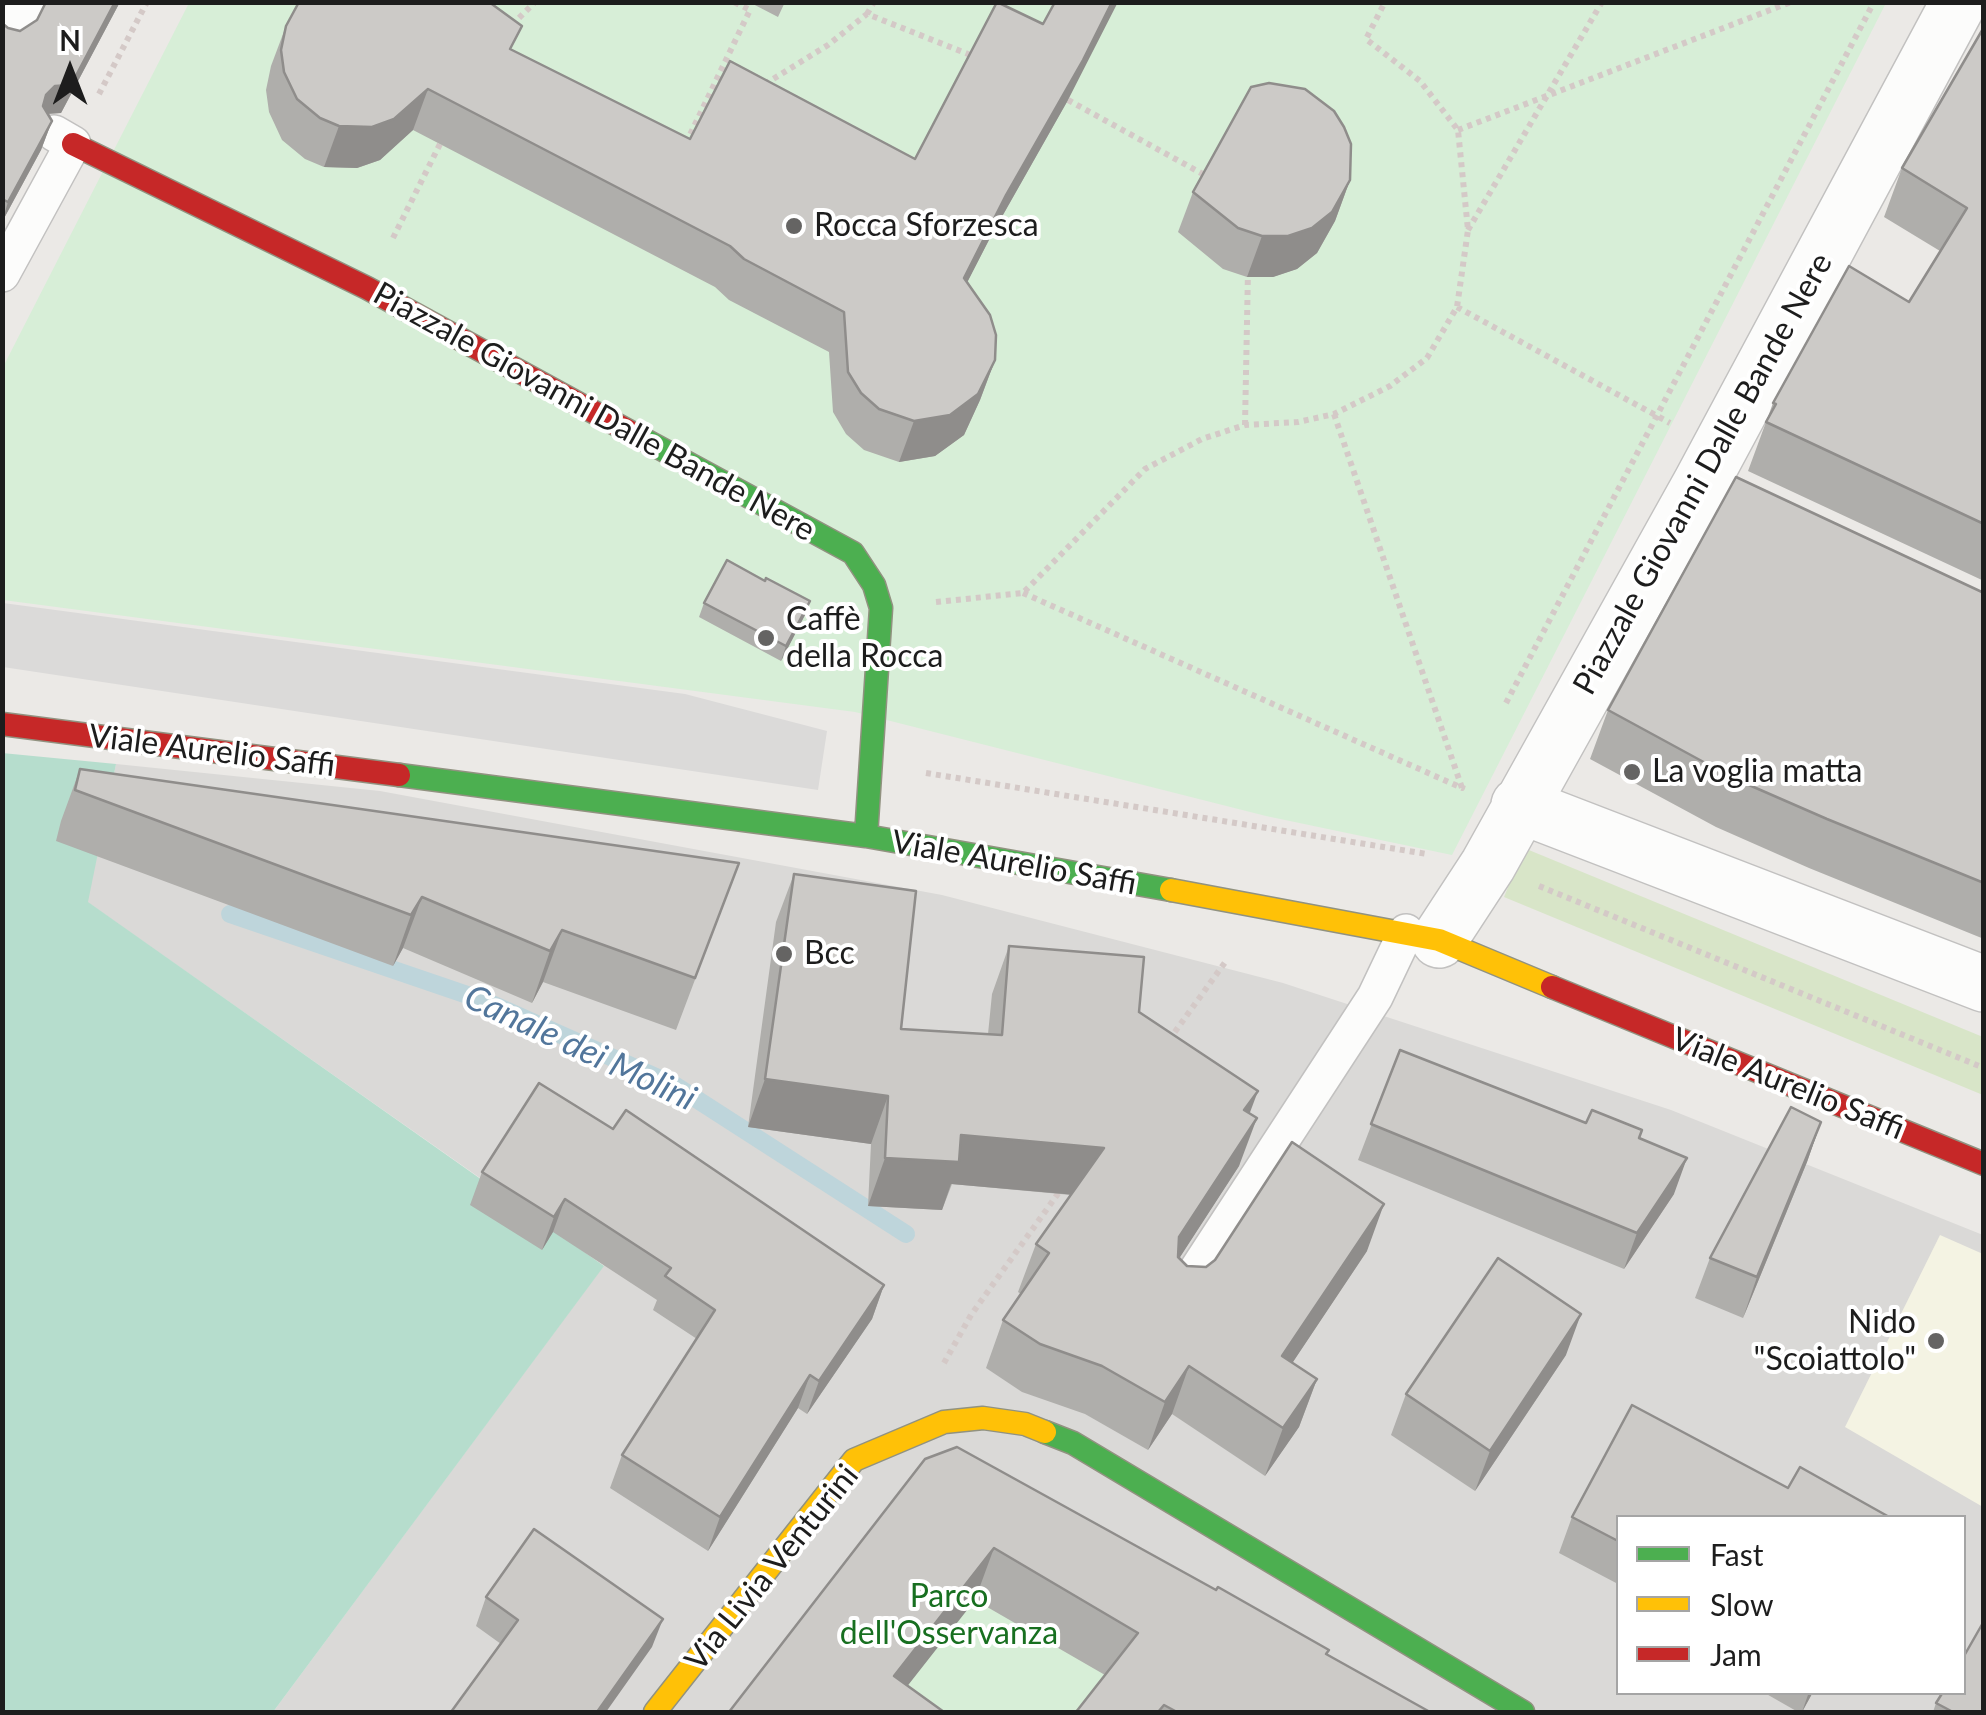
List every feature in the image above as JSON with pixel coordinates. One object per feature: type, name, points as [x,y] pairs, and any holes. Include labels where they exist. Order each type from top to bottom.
[{"type":"street","name":"Piazzale Giovanni Dalle Bande Nere","points":[[1423,936],[1488,865],[1708,469],[1959,2]]},
{"type":"street","name":"Piazzale Giovanni Dalle Bande Nere","points":[[62,138],[367,288],[853,553],[874,585],[882,608]]},
{"type":"street","points":[[1708,469],[1753,508]]},
{"type":"street","points":[[866,836],[882,608]]},
{"type":"street","name":"Viale Aurelio Saffi","points":[[2,724],[866,836],[1423,936],[1984,1164]]},
{"type":"street","points":[[1520,805],[1984,984]]},
{"type":"street","name":"Via Livia Venturini","points":[[655,1712],[854,1460],[944,1422],[983,1418],[1025,1424],[1079,1439],[1523,1712]]},
{"type":"lane","points":[[8,38],[26,2]]},
{"type":"lane","points":[[2,274],[62,138]]},
{"type":"lane","points":[[1180,1296],[1375,996],[1423,936]]},
{"type":"path","points":[[62,138],[147,2]]},
{"type":"path","points":[[509,28],[535,2]]},
{"type":"path","points":[[686,144],[750,10],[734,2]]},
{"type":"path","points":[[754,91],[828,45],[867,14],[874,2]]},
{"type":"path","points":[[1022,593],[1145,469],[1202,438],[1245,424],[1298,422],[1334,414],[1390,386],[1426,358],[1457,307],[1468,230],[1458,130],[1420,81],[1366,39],[1385,2]]},
{"type":"path","points":[[1468,230],[1602,2]]},
{"type":"path","points":[[1458,130],[1791,2]]},
{"type":"path","points":[[1497,720],[1874,2]]},
{"type":"path","points":[[867,14],[975,57]]},
{"type":"path","points":[[1068,100],[1223,185]]},
{"type":"path","points":[[367,288],[440,144]]},
{"type":"path","points":[[1245,424],[1248,258]]},
{"type":"path","points":[[1457,307],[1656,414],[1708,469]]},
{"type":"path","points":[[1334,414],[1462,788]]},
{"type":"path","points":[[882,608],[1022,593],[1462,788]]},
{"type":"path","points":[[1452,804],[1471,771]]},
{"type":"path","points":[[1424,854],[1434,838]]},
{"type":"path","points":[[1164,1046],[1233,952]]},
{"type":"path","points":[[943,1365],[971,1315],[1073,1172]]},
{"type":"shaded area","points":[[3,603],[685,694],[827,731],[818,790],[3,667]]},
{"type":"shaded area","points":[[116,764],[380,791],[942,895],[1283,983],[1671,1110],[1983,1235],[1983,1712],[273,1712],[604,1265],[87,902]]},
{"type":"shaded area","name":"Nido \"Scoiattolo\"","points":[[1940,1235],[1983,1254],[1983,1507],[1845,1427]]},
{"type":"green space","points":[[189,3],[1886,3],[1452,855],[1266,816],[855,712],[3,600],[2,369]]},
{"type":"green space","points":[[2,753],[116,764],[88,902],[604,1266],[273,1712],[3,1712]]},
{"type":"green space","points":[[1524,848],[1983,1037],[1983,1095],[1504,897]]},
{"type":"green space","name":"Parco dell'Osservanza","points":[[907,1510],[1319,1712],[750,1712]]},
{"type":"building","points":[[46,2],[115,2],[71,85],[55,86],[46,95],[43,106],[52,121],[8,202],[2,199],[2,23],[20,31],[37,20]]},
{"type":"building","name":"Rocca Sforzesca","points":[[299,2],[489,2],[522,26],[510,49],[690,139],[730,61],[915,159],[997,2],[1043,24],[1055,2],[1112,2],[964,278],[990,315],[996,335],[995,360],[978,394],[950,415],[914,421],[879,409],[861,393],[848,372],[844,312],[744,259],[730,246],[428,89],[394,119],[372,127],[339,126],[320,118],[297,99],[284,72],[281,50],[286,26]]},
{"type":"building","points":[[1984,27],[1984,524],[1766,422],[1849,266],[1909,302],[1967,208],[1902,168]]},
{"type":"building","points":[[1269,83],[1305,89],[1334,111],[1351,144],[1350,180],[1332,212],[1312,228],[1288,236],[1262,236],[1238,228],[1193,192],[1251,87]]},
{"type":"building","points":[[1736,477],[1984,593],[1984,883],[1733,778],[1608,710]]},
{"type":"building","name":"Caffè della Rocca","points":[[727,560],[810,601],[786,646],[704,603]]},
{"type":"building","points":[[80,769],[739,863],[695,978],[562,930],[550,951],[422,897],[411,915],[75,790]]},
{"type":"building","points":[[794,874],[916,891],[901,1029],[1002,1035],[1009,946],[1144,957],[1139,1012],[1258,1091],[1244,1110],[1257,1118],[1179,1237],[1178,1257],[1187,1266],[1206,1267],[1215,1260],[1292,1142],[1384,1204],[1282,1356],[1317,1379],[1283,1428],[1189,1366],[1165,1402],[1102,1366],[1040,1344],[1003,1320],[1049,1253],[1036,1244],[1104,1148],[961,1135],[959,1162],[885,1158],[888,1096],[765,1079]]},
{"type":"building","points":[[1400,1050],[1586,1123],[1592,1110],[1642,1130],[1639,1138],[1687,1158],[1637,1233],[1371,1124]]},
{"type":"building","points":[[539,1083],[613,1129],[626,1110],[884,1285],[819,1381],[810,1375],[720,1517],[622,1455],[715,1310],[665,1276],[671,1268],[565,1199],[554,1217],[482,1172]]},
{"type":"building","points":[[1791,1107],[1821,1122],[1757,1277],[1710,1258]]},
{"type":"building","points":[[1498,1258],[1581,1314],[1490,1451],[1406,1394]]},
{"type":"building","points":[[1632,1405],[1788,1488],[1800,1467],[1886,1515],[1616,1515],[1616,1540],[1572,1517]]},
{"type":"building","points":[[957,1447],[1216,1590],[1218,1587],[1430,1712],[1177,1712],[1164,1705],[1158,1712],[1076,1712],[1138,1633],[994,1548],[894,1676],[944,1712],[729,1712],[925,1459]]},
{"type":"building","points":[[534,1529],[663,1619],[597,1712],[451,1712],[518,1620],[486,1597]]},
{"type":"building","points":[[1984,1621],[1984,1712],[1953,1712],[1936,1703],[1941,1695],[1966,1695],[1966,1652]]},
{"type":"waterway","name":"Canale dei Molini","points":[[230,914],[485,1001],[676,1086],[906,1234]]},
{"type":"traffic: fast","points":[[632,433],[853,553],[874,585],[881,608],[866,836]]},
{"type":"traffic: fast","points":[[399,775],[866,836],[1171,890]]},
{"type":"traffic: fast","points":[[1045,1432],[1073,1443],[1523,1712]]},
{"type":"traffic: slow","points":[[1171,890],[1439,940],[1552,987]]},
{"type":"traffic: slow","points":[[655,1712],[854,1460],[944,1422],[983,1418],[1025,1424],[1045,1432]]},
{"type":"traffic: jam","points":[[73,144],[367,288],[632,433]]},
{"type":"traffic: jam","points":[[2,724],[399,775]]},
{"type":"traffic: jam","points":[[1552,987],[1984,1164]]},
{"type":"place","name":"Rocca Sforzesca","points":[[794,226]]},
{"type":"place","name":"Caffè della Rocca","points":[[766,638]]},
{"type":"place","name":"La voglia matta","points":[[1632,772]]},
{"type":"place","name":"Bcc","points":[[784,954]]},
{"type":"place","name":"Nido \"Scoiattolo\"","points":[[1936,1341]]}]
